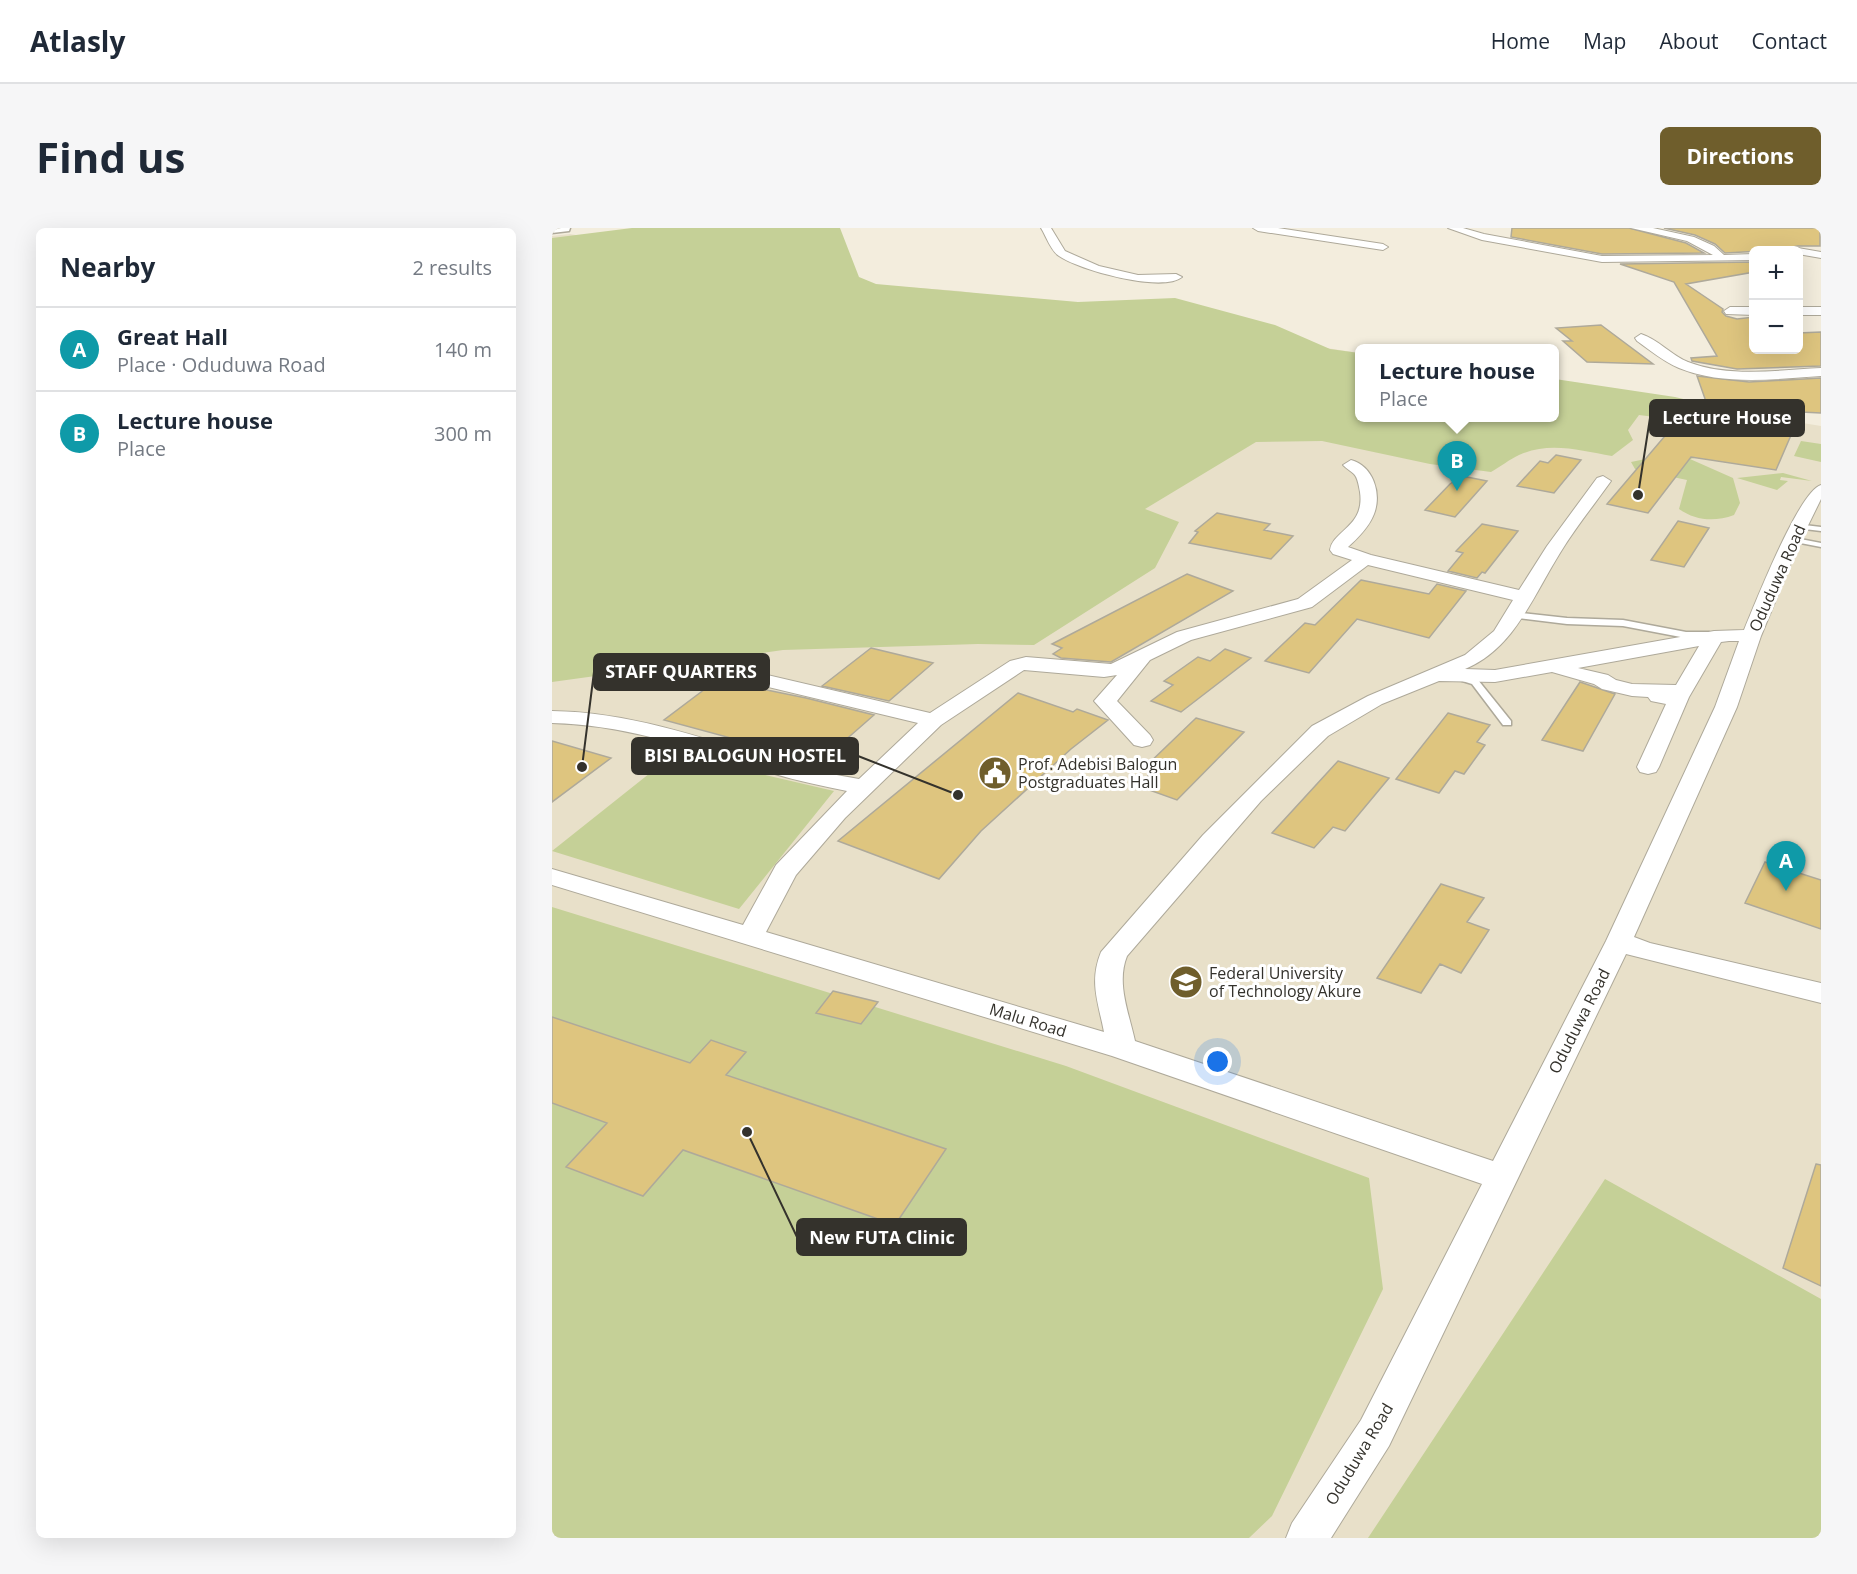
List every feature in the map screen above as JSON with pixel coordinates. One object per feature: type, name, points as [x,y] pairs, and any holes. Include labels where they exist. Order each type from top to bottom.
[{"type":"highway","points":[[552,229],[564,228]]},
{"type":"street","points":[[1046,228],[1061,253],[1096,269],[1138,278],[1176,277]]},
{"type":"street","points":[[1258,228],[1383,247]]},
{"type":"street","points":[[1453,228],[1482,237],[1602,259],[1749,257]]},
{"type":"street","points":[[1636,228],[1689,240],[1715,251],[1719,254],[1718,258]]},
{"type":"street","points":[[1803,252],[1821,255]]},
{"type":"street","points":[[1730,310],[1749,311]]},
{"type":"street","points":[[1803,311],[1821,311]]},
{"type":"street","points":[[1641,338],[1690,368],[1749,374],[1821,372]]},
{"type":"street","points":[[1351,465],[1363,473],[1370,506],[1365,520],[1339,546],[1340,550],[1519,606]]},
{"type":"street","points":[[1122,1048],[1109,988],[1108,969],[1115,952],[1244,805],[1320,731],[1375,700],[1445,675],[1472,659],[1501,636],[1553,550],[1603,481]]},
{"type":"street","name":"Oduduwa Road","points":[[1307,1538],[1375,1434],[1500,1177],[1619,941],[1725,707],[1731,636],[1804,531],[1814,497],[1821,490]]},
{"type":"street","points":[[750,937],[784,871],[862,788],[933,720],[1017,665],[1026,663],[1104,671],[1124,666],[1184,636],[1305,603],[1365,558]]},
{"type":"street","points":[[1445,675],[1495,676],[1731,636]]},
{"type":"street","points":[[1632,690],[1683,692],[1731,636]]},
{"type":"street","points":[[1142,740],[1105,701],[1149,652]]},
{"type":"street","points":[[1549,668],[1601,679],[1609,685],[1652,697],[1679,698],[1648,767]]},
{"type":"street","points":[[729,672],[933,720]]},
{"type":"street","points":[[552,717],[569,717],[639,727],[688,739],[784,770],[862,788]]},
{"type":"street","name":"Malu Road","points":[[552,877],[1122,1048],[1500,1177]]},
{"type":"street","points":[[1619,941],[1643,951],[1821,993]]},
{"type":"lane","points":[[1804,531],[1821,545]]},
{"type":"lane","points":[[1519,606],[1567,621],[1623,623],[1686,635],[1731,636]]},
{"type":"lane","points":[[1445,675],[1475,682],[1507,723]]},
{"type":"shaded area","name":"Federal University of Technology Akure","points":[[570,234],[877,285],[960,291],[1355,352],[1355,422],[1559,422],[1559,416],[1618,393],[1821,426],[1821,1538],[552,1538],[552,236]]},
{"type":"green space","points":[[632,228],[840,228],[859,277],[876,284],[1078,302],[1175,298],[1275,325],[1330,349],[1355,352],[1355,422],[1559,422],[1559,380],[1675,397],[1704,404],[1710,411],[1695,422],[1639,415],[1628,430],[1633,440],[1612,456],[1566,448],[1542,449],[1519,455],[1491,472],[1430,464],[1322,441],[1256,442],[1145,509],[1179,522],[1155,568],[1034,645],[978,644],[783,650],[552,682],[552,238]]},
{"type":"green space","points":[[1801,441],[1821,444],[1821,462],[1794,456]]},
{"type":"green space","points":[[1660,456],[1705,456],[1690,459],[1733,478],[1740,503],[1734,515],[1720,519],[1706,519],[1685,513],[1679,509],[1687,480],[1635,469],[1631,462]]},
{"type":"green space","points":[[1783,473],[1812,481],[1781,477],[1780,480],[1788,481],[1777,490],[1737,478]]},
{"type":"green space","points":[[674,754],[834,791],[739,909],[552,851]]},
{"type":"green space","points":[[552,907],[1066,1066],[1369,1178],[1383,1289],[1272,1516],[1249,1538],[552,1538]]},
{"type":"green space","points":[[1605,1179],[1821,1299],[1821,1538],[1368,1538]]},
{"type":"building","points":[[1512,228],[1629,228],[1686,243],[1704,253],[1602,254],[1511,237]]},
{"type":"building","points":[[1664,228],[1820,228],[1820,246],[1749,246],[1749,252],[1725,253],[1715,244],[1695,235]]},
{"type":"building","points":[[1749,262],[1749,273],[1686,284],[1723,309],[1722,312],[1726,316],[1737,319],[1749,318],[1749,354],[1803,354],[1803,333],[1821,332],[1821,366],[1737,369],[1692,361],[1691,358],[1717,356],[1674,282],[1620,264]]},
{"type":"building","points":[[1601,325],[1653,364],[1587,362],[1563,341],[1572,341],[1556,328]]},
{"type":"building","points":[[1697,376],[1749,382],[1821,378],[1821,413],[1801,412],[1776,470],[1691,457],[1648,513],[1607,504],[1670,430],[1717,433]]},
{"type":"building","points":[[1556,455],[1581,460],[1554,493],[1517,486],[1540,461],[1548,463]]},
{"type":"building","points":[[1462,476],[1487,481],[1455,517],[1425,510],[1450,484]]},
{"type":"building","points":[[1217,513],[1270,524],[1264,530],[1293,536],[1271,559],[1189,543],[1198,532],[1195,531]]},
{"type":"building","points":[[1678,521],[1709,528],[1684,567],[1651,560]]},
{"type":"building","points":[[1482,524],[1518,531],[1485,573],[1482,572],[1477,578],[1448,571],[1463,553],[1456,551]]},
{"type":"building","points":[[1187,574],[1233,591],[1111,662],[1061,658],[1053,654],[1062,648],[1052,644]]},
{"type":"building","points":[[1361,580],[1429,594],[1437,584],[1466,591],[1429,638],[1357,619],[1309,673],[1265,661],[1305,623],[1315,625]]},
{"type":"building","points":[[871,648],[933,663],[889,701],[822,686]]},
{"type":"building","points":[[1225,649],[1251,658],[1181,712],[1151,701],[1173,685],[1164,681],[1198,657],[1210,661]]},
{"type":"building","points":[[717,680],[874,715],[818,764],[792,757],[794,755],[664,720]]},
{"type":"building","points":[[1580,682],[1615,694],[1583,751],[1542,740]]},
{"type":"building","points":[[1018,693],[1073,712],[1077,709],[1108,720],[1071,749],[981,831],[939,879],[838,841]]},
{"type":"building","points":[[1448,713],[1490,725],[1477,742],[1485,745],[1464,774],[1455,771],[1439,793],[1396,779]]},
{"type":"building","points":[[1196,718],[1244,732],[1177,800],[1138,786],[1153,771],[1144,768]]},
{"type":"building","points":[[552,741],[611,758],[552,802]]},
{"type":"building","points":[[1338,761],[1389,778],[1345,831],[1333,827],[1314,848],[1272,833]]},
{"type":"building","points":[[1765,862],[1821,880],[1821,929],[1745,903]]},
{"type":"building","points":[[1441,884],[1484,898],[1467,922],[1489,930],[1461,973],[1440,964],[1421,993],[1377,978]]},
{"type":"building","points":[[833,991],[878,1002],[861,1024],[816,1013]]},
{"type":"building","points":[[552,1017],[690,1063],[711,1040],[746,1052],[726,1075],[946,1149],[895,1225],[683,1150],[643,1196],[566,1167],[607,1123],[552,1103]]},
{"type":"building","points":[[1816,1164],[1821,1165],[1821,1286],[1783,1268]]},
{"type":"place","name":"Lecture house","points":[[1457,491]]},
{"type":"place","name":"Lecture House","points":[[1638,495]]},
{"type":"place","name":"STAFF QUARTERS","points":[[582,767]]},
{"type":"place","name":"Prof. Adebisi Balogun Postgraduates Hall","points":[[995,773]]},
{"type":"place","name":"BISI BALOGUN HOSTEL","points":[[958,795]]},
{"type":"place","name":"Great Hall","points":[[1786,891]]},
{"type":"place","name":"Federal University of Technology Akure","points":[[1186,982]]},
{"type":"place","name":"New FUTA Clinic","points":[[747,1132]]}]
